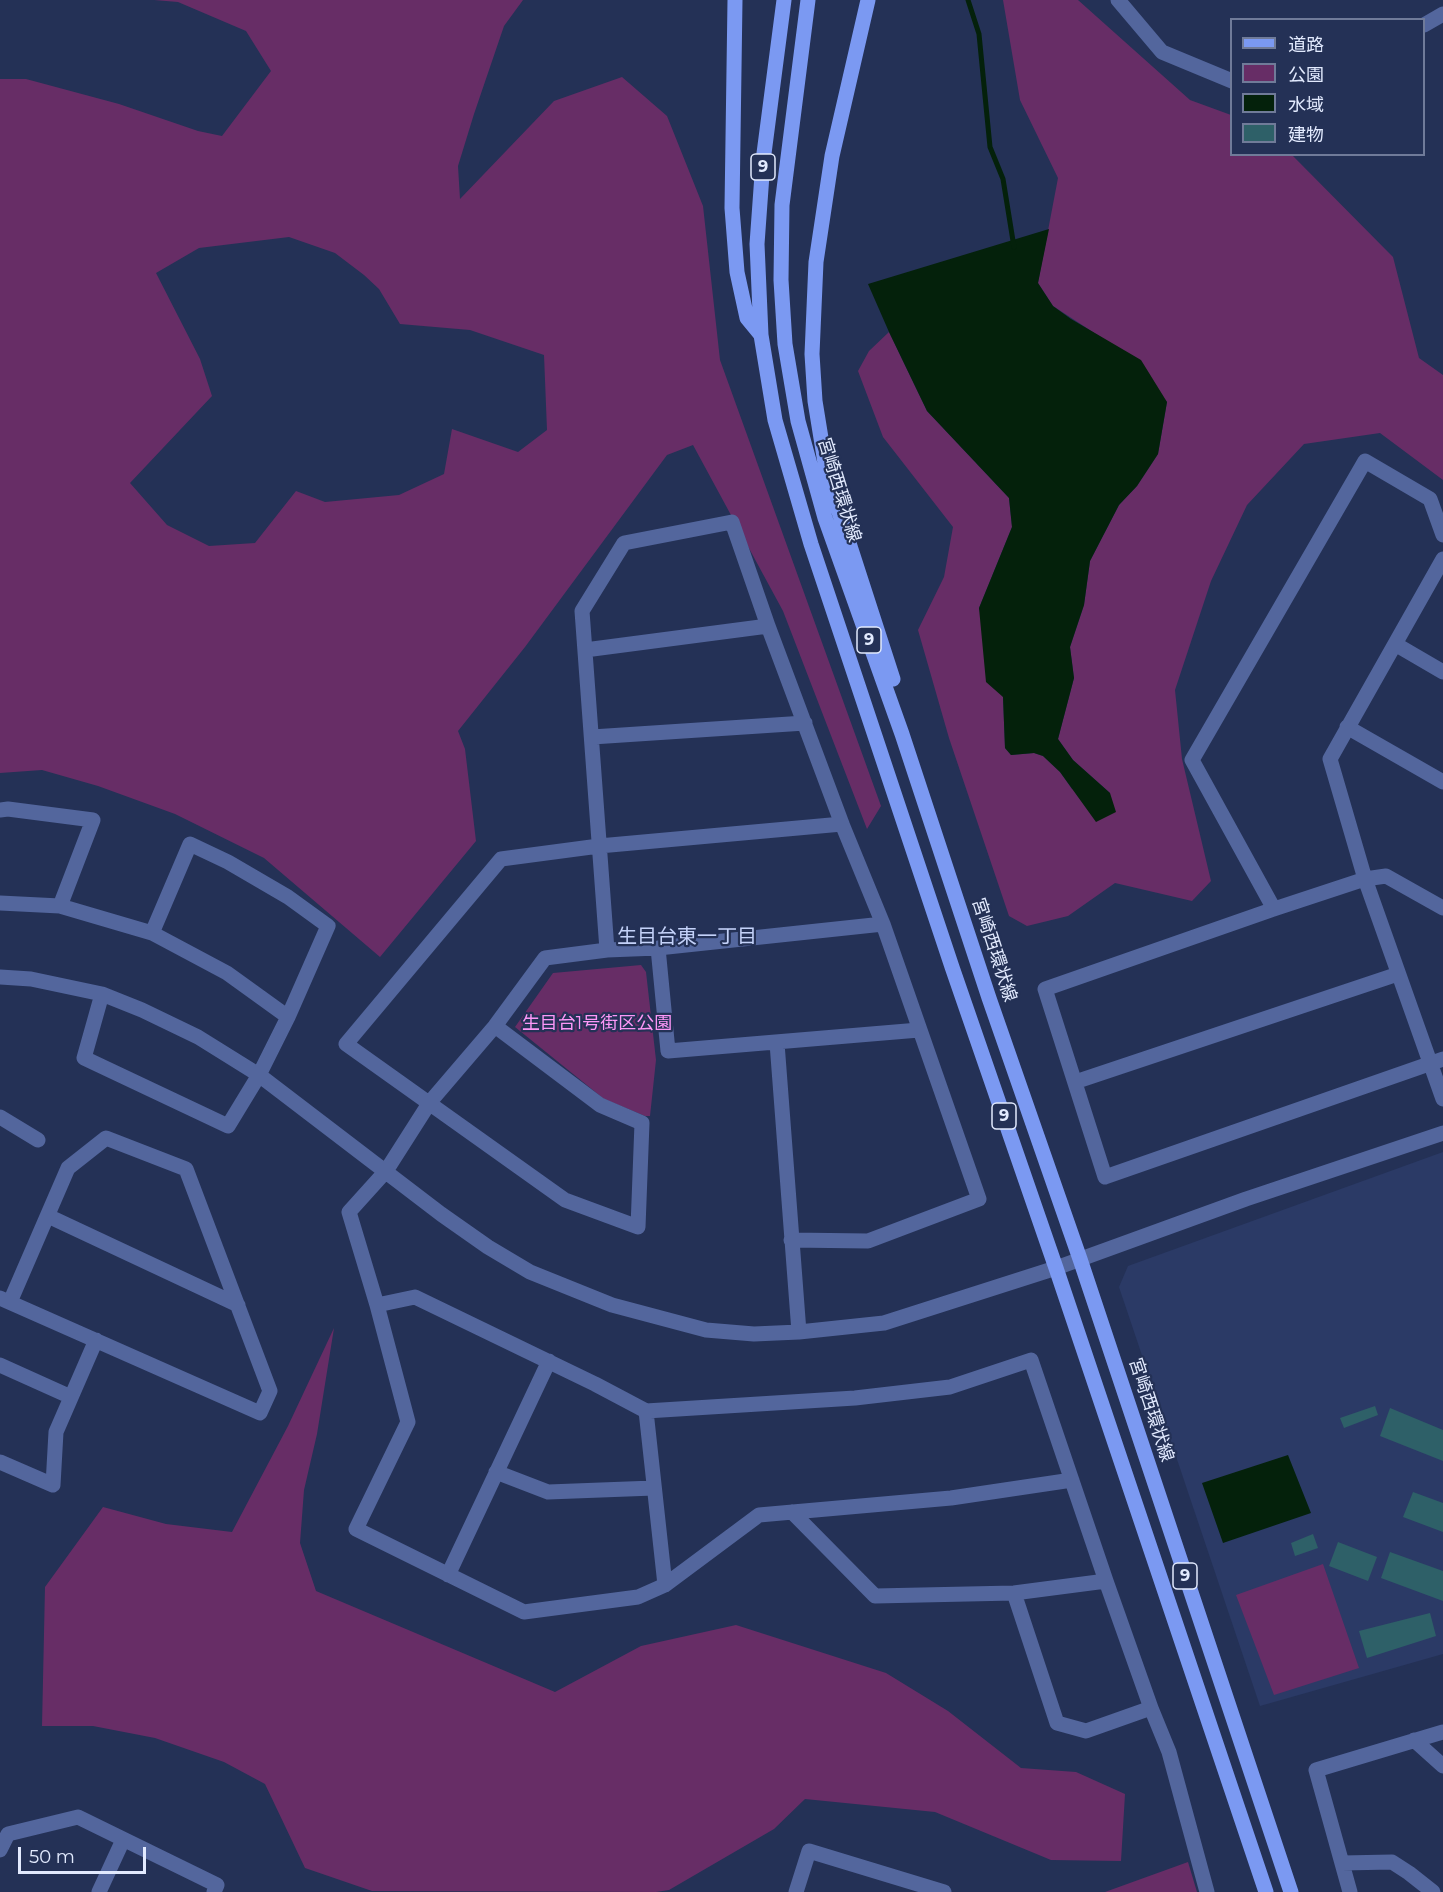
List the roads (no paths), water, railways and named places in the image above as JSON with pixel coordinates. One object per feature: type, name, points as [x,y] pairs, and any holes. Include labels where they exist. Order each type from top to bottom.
[{"type":"main road","points":[[735,0],[732,208],[736,262],[747,318],[761,335]]},
{"type":"main road","name":"9","points":[[784,0],[762,173],[758,244],[761,335],[775,420],[811,544],[952,967],[1266,1892]]},
{"type":"main road","name":"宮崎西環状線","points":[[808,0],[782,205],[781,280],[785,344],[798,421],[825,518],[902,734],[1291,1892]]},
{"type":"main road","points":[[868,0],[832,156],[816,262],[812,354],[827,475],[904,713],[902,734]]},
{"type":"street","points":[[1118,0],[1162,52],[1230,80]]},
{"type":"street","points":[[1425,24],[1443,14]]},
{"type":"street","points":[[1274,909],[1192,760],[1365,461],[1430,499],[1443,535]]},
{"type":"street","points":[[607,950],[582,611],[624,543],[732,522],[842,824],[883,924],[979,1199],[868,1241],[791,1240]]},
{"type":"street","points":[[1443,559],[1330,759],[1365,879],[1398,974],[1436,1061],[1443,1099]]},
{"type":"street","points":[[585,650],[768,626]]},
{"type":"street","points":[[1395,644],[1443,672]]},
{"type":"street","points":[[592,738],[805,723]]},
{"type":"street","points":[[1347,727],[1443,782]]},
{"type":"street","points":[[0,810],[8,809],[93,820],[60,906]]},
{"type":"street","points":[[495,1026],[600,1105],[642,1123],[638,1227],[565,1200],[430,1102],[345,1044],[501,859],[599,846],[842,824]]},
{"type":"street","points":[[102,994],[84,1058],[228,1126],[259,1075],[288,1017],[328,926],[288,897],[228,862],[190,844],[152,933]]},
{"type":"street","points":[[1436,1061],[1105,1177],[1045,989],[1365,879],[1386,876],[1443,908]]},
{"type":"street","points":[[0,903],[60,906],[152,933],[227,973],[288,1017]]},
{"type":"street","points":[[883,924],[545,958],[495,1026],[430,1102],[386,1172],[349,1212],[377,1305],[408,1422],[356,1529],[524,1612],[638,1597],[664,1585],[759,1515],[951,1498],[1072,1480]]},
{"type":"street","points":[[658,948],[668,1051],[919,1030]]},
{"type":"street","points":[[1075,1082],[1398,974]]},
{"type":"street","points":[[0,977],[31,979],[102,994],[198,1037],[259,1075],[488,1247],[522,1268],[612,1305],[706,1330],[754,1334],[799,1332],[884,1323],[1056,1268],[1246,1199],[1443,1133]]},
{"type":"street","points":[[777,1043],[799,1332]]},
{"type":"street","points":[[0,1117],[38,1140]]},
{"type":"street","points":[[106,1138],[186,1169],[270,1391],[260,1413],[5,1300],[48,1216],[68,1168],[106,1138]]},
{"type":"street","points":[[48,1216],[238,1305]]},
{"type":"street","points":[[377,1305],[415,1297],[549,1361],[646,1411],[855,1398],[950,1387],[1031,1360],[1106,1581],[1168,1752],[1208,1892]]},
{"type":"street","points":[[0,1462],[53,1485],[56,1432],[96,1340]]},
{"type":"street","points":[[448,1575],[549,1361]]},
{"type":"street","points":[[0,1365],[71,1397]]},
{"type":"street","points":[[646,1411],[664,1585]]},
{"type":"street","points":[[496,1473],[548,1492],[654,1488]]},
{"type":"street","points":[[792,1512],[874,1596],[1014,1593],[1106,1581]]},
{"type":"street","points":[[1014,1593],[1057,1723],[1086,1731],[1151,1708]]},
{"type":"street","points":[[1350,1892],[1316,1770],[1443,1732]]},
{"type":"street","points":[[1414,1740],[1443,1766]]},
{"type":"street","points":[[0,1850],[8,1834],[78,1817],[217,1885],[214,1892]]},
{"type":"street","points":[[99,1892],[123,1840]]},
{"type":"street","points":[[796,1892],[809,1851],[944,1892]]},
{"type":"street","points":[[1342,1863],[1392,1862],[1433,1892]]},
{"type":"water","points":[[1049,229],[1038,283],[1053,306],[1141,360],[1167,402],[1158,454],[1137,486],[1119,505],[1090,561],[1084,605],[1070,647],[1074,678],[1058,739],[1073,760],[1110,793],[1116,812],[1096,822],[1060,772],[1043,756],[1034,753],[1011,755],[1005,748],[1003,697],[986,682],[979,608],[1012,527],[1009,498],[927,411],[868,284]]},
{"type":"water","points":[[1288,1455],[1311,1513],[1223,1543],[1202,1483]]},
{"type":"waterway","points":[[968,0],[979,34],[990,147],[1003,179],[1014,247]]},
{"type":"district","name":"生目台東一丁目","points":[[687,937]]},
{"type":"park label","name":"生目台1号街区公園","points":[[597,1024]]}]
